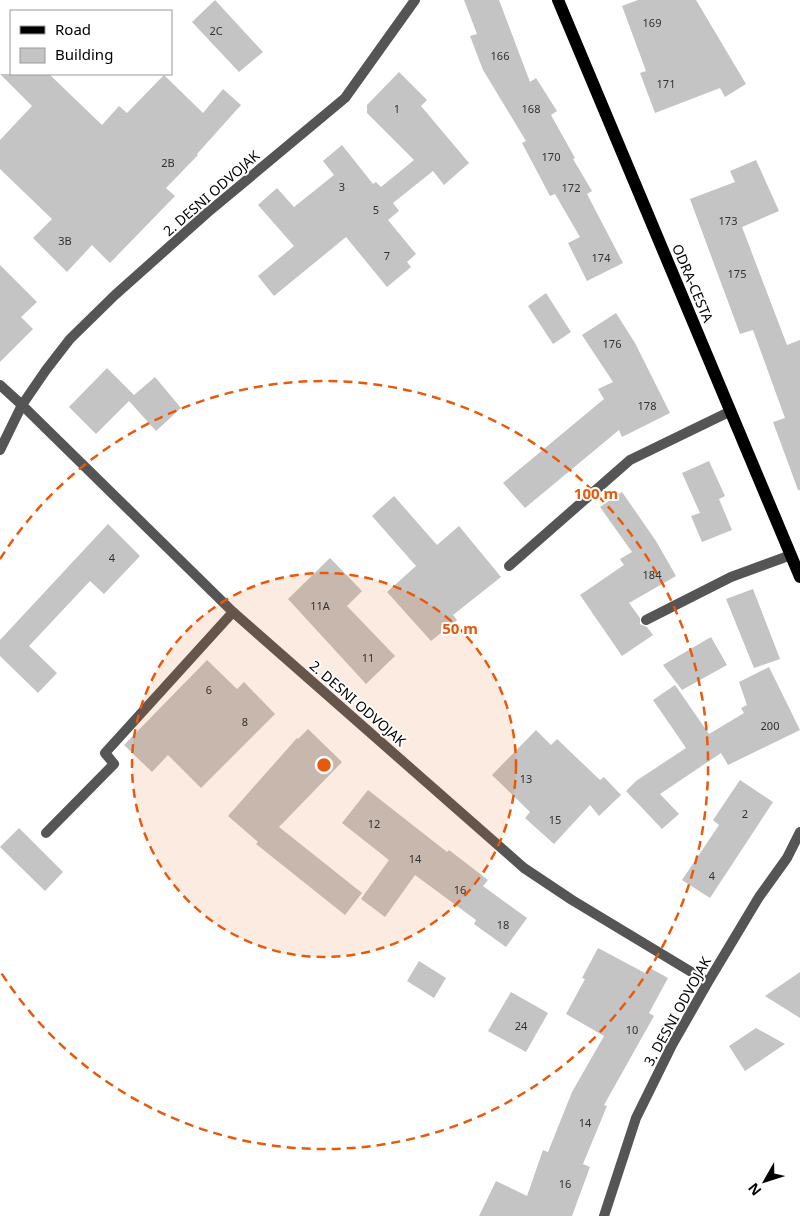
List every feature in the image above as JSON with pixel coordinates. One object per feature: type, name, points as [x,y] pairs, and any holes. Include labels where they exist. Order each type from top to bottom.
[{"type":"main road","name":"ODRA-CESTA","points":[[558,0],[800,576]]},
{"type":"street","name":"2. DESNI ODVOJAK","points":[[0,450],[22,405],[70,339],[115,295],[207,213],[345,98],[395,31],[415,0]]},
{"type":"street","points":[[0,385],[22,405]]},
{"type":"street","name":"2. DESNI ODVOJAK","points":[[22,405],[232,612],[524,868],[572,900],[708,982]]},
{"type":"street","points":[[509,566],[630,460],[730,411]]},
{"type":"street","points":[[646,620],[731,577],[791,555]]},
{"type":"street","points":[[46,833],[114,764],[105,753],[232,612]]},
{"type":"street","name":"3. DESNI ODVOJAK","points":[[604,1216],[636,1118],[672,1045],[759,897],[786,858],[800,832]]},
{"type":"building","points":[[215,0],[263,52],[239,72],[192,22]]},
{"type":"building","points":[[464,0],[499,0],[530,82],[536,78],[557,111],[551,115],[575,158],[573,159],[592,191],[587,194],[623,263],[587,281],[568,243],[580,237],[555,194],[550,196],[522,143],[526,141],[483,70],[470,36],[477,34]]},
{"type":"building","points":[[638,0],[696,0],[746,84],[725,97],[720,88],[655,113],[640,73],[646,71],[622,6]]},
{"type":"building","points":[[399,72],[427,100],[421,106],[469,163],[444,185],[433,171],[393,203],[399,211],[388,220],[416,254],[407,262],[411,267],[387,287],[346,237],[274,296],[258,276],[294,246],[258,205],[277,188],[294,207],[334,175],[323,161],[342,145],[373,184],[376,182],[381,187],[414,160],[367,113],[367,105]]},
{"type":"building","points":[[0,74],[50,75],[102,125],[119,106],[127,113],[164,75],[203,113],[223,89],[241,105],[198,155],[166,188],[175,196],[110,263],[92,245],[67,272],[33,238],[52,219],[0,169],[0,140],[32,106]]},
{"type":"building","points":[[756,160],[779,211],[742,227],[787,345],[800,340],[800,490],[798,490],[773,422],[785,418],[753,330],[740,334],[690,199],[735,182],[730,171]]},
{"type":"building","points":[[0,265],[37,302],[21,317],[33,329],[0,362]]},
{"type":"building","points":[[546,293],[571,332],[553,344],[528,306]]},
{"type":"building","points":[[616,313],[635,343],[670,413],[622,437],[619,430],[525,508],[503,483],[604,399],[598,389],[613,382],[582,335]]},
{"type":"building","points":[[107,368],[134,395],[155,377],[181,408],[156,431],[129,401],[96,434],[69,407]]},
{"type":"building","points":[[709,461],[725,496],[719,499],[732,530],[702,542],[691,516],[700,513],[682,473]]},
{"type":"building","points":[[622,492],[656,541],[676,576],[629,603],[640,618],[640,624],[647,627],[653,635],[622,656],[580,595],[624,565],[620,559],[632,552],[600,507]]},
{"type":"building","points":[[394,496],[437,545],[459,526],[501,577],[453,615],[457,620],[431,641],[387,592],[416,566],[372,516]]},
{"type":"building","points":[[108,524],[140,556],[104,594],[90,581],[29,646],[57,673],[38,693],[0,656],[0,640]]},
{"type":"building","points":[[330,558],[362,591],[347,606],[395,656],[366,684],[288,599]]},
{"type":"building","points":[[753,589],[780,659],[754,668],[726,599]]},
{"type":"building","points":[[711,637],[727,665],[682,690],[663,665]]},
{"type":"building","points":[[207,660],[237,689],[244,682],[275,714],[201,788],[168,755],[152,772],[124,745]]},
{"type":"building","points":[[769,667],[800,730],[728,765],[721,753],[660,794],[679,814],[662,829],[626,791],[636,781],[686,748],[653,700],[675,685],[709,734],[744,713],[741,708],[747,705],[739,682]]},
{"type":"building","points":[[308,729],[342,762],[279,827],[362,893],[345,915],[256,844],[258,842],[228,816],[297,738]]},
{"type":"building","points":[[536,730],[551,745],[557,739],[600,780],[604,777],[621,795],[599,816],[590,805],[554,844],[525,818],[530,812],[492,775]]},
{"type":"building","points":[[740,780],[773,802],[710,898],[682,880],[719,825],[713,820]]},
{"type":"building","points":[[368,790],[447,852],[449,850],[488,880],[483,886],[527,918],[506,947],[474,924],[476,920],[415,875],[385,917],[361,899],[389,860],[342,823]]},
{"type":"building","points":[[19,828],[63,872],[45,891],[0,847]]},
{"type":"building","points":[[598,948],[645,973],[648,967],[668,978],[649,1013],[654,1016],[604,1105],[607,1106],[583,1164],[590,1167],[572,1216],[479,1216],[496,1181],[527,1196],[543,1150],[548,1152],[572,1092],[604,1036],[566,1014],[585,979],[582,978]]},
{"type":"building","points":[[419,961],[446,978],[434,998],[407,981]]},
{"type":"building","points":[[800,972],[800,1018],[765,996]]},
{"type":"building","points":[[511,992],[548,1013],[526,1052],[488,1031]]},
{"type":"building","points":[[756,1028],[785,1044],[745,1071],[729,1046]]}]
